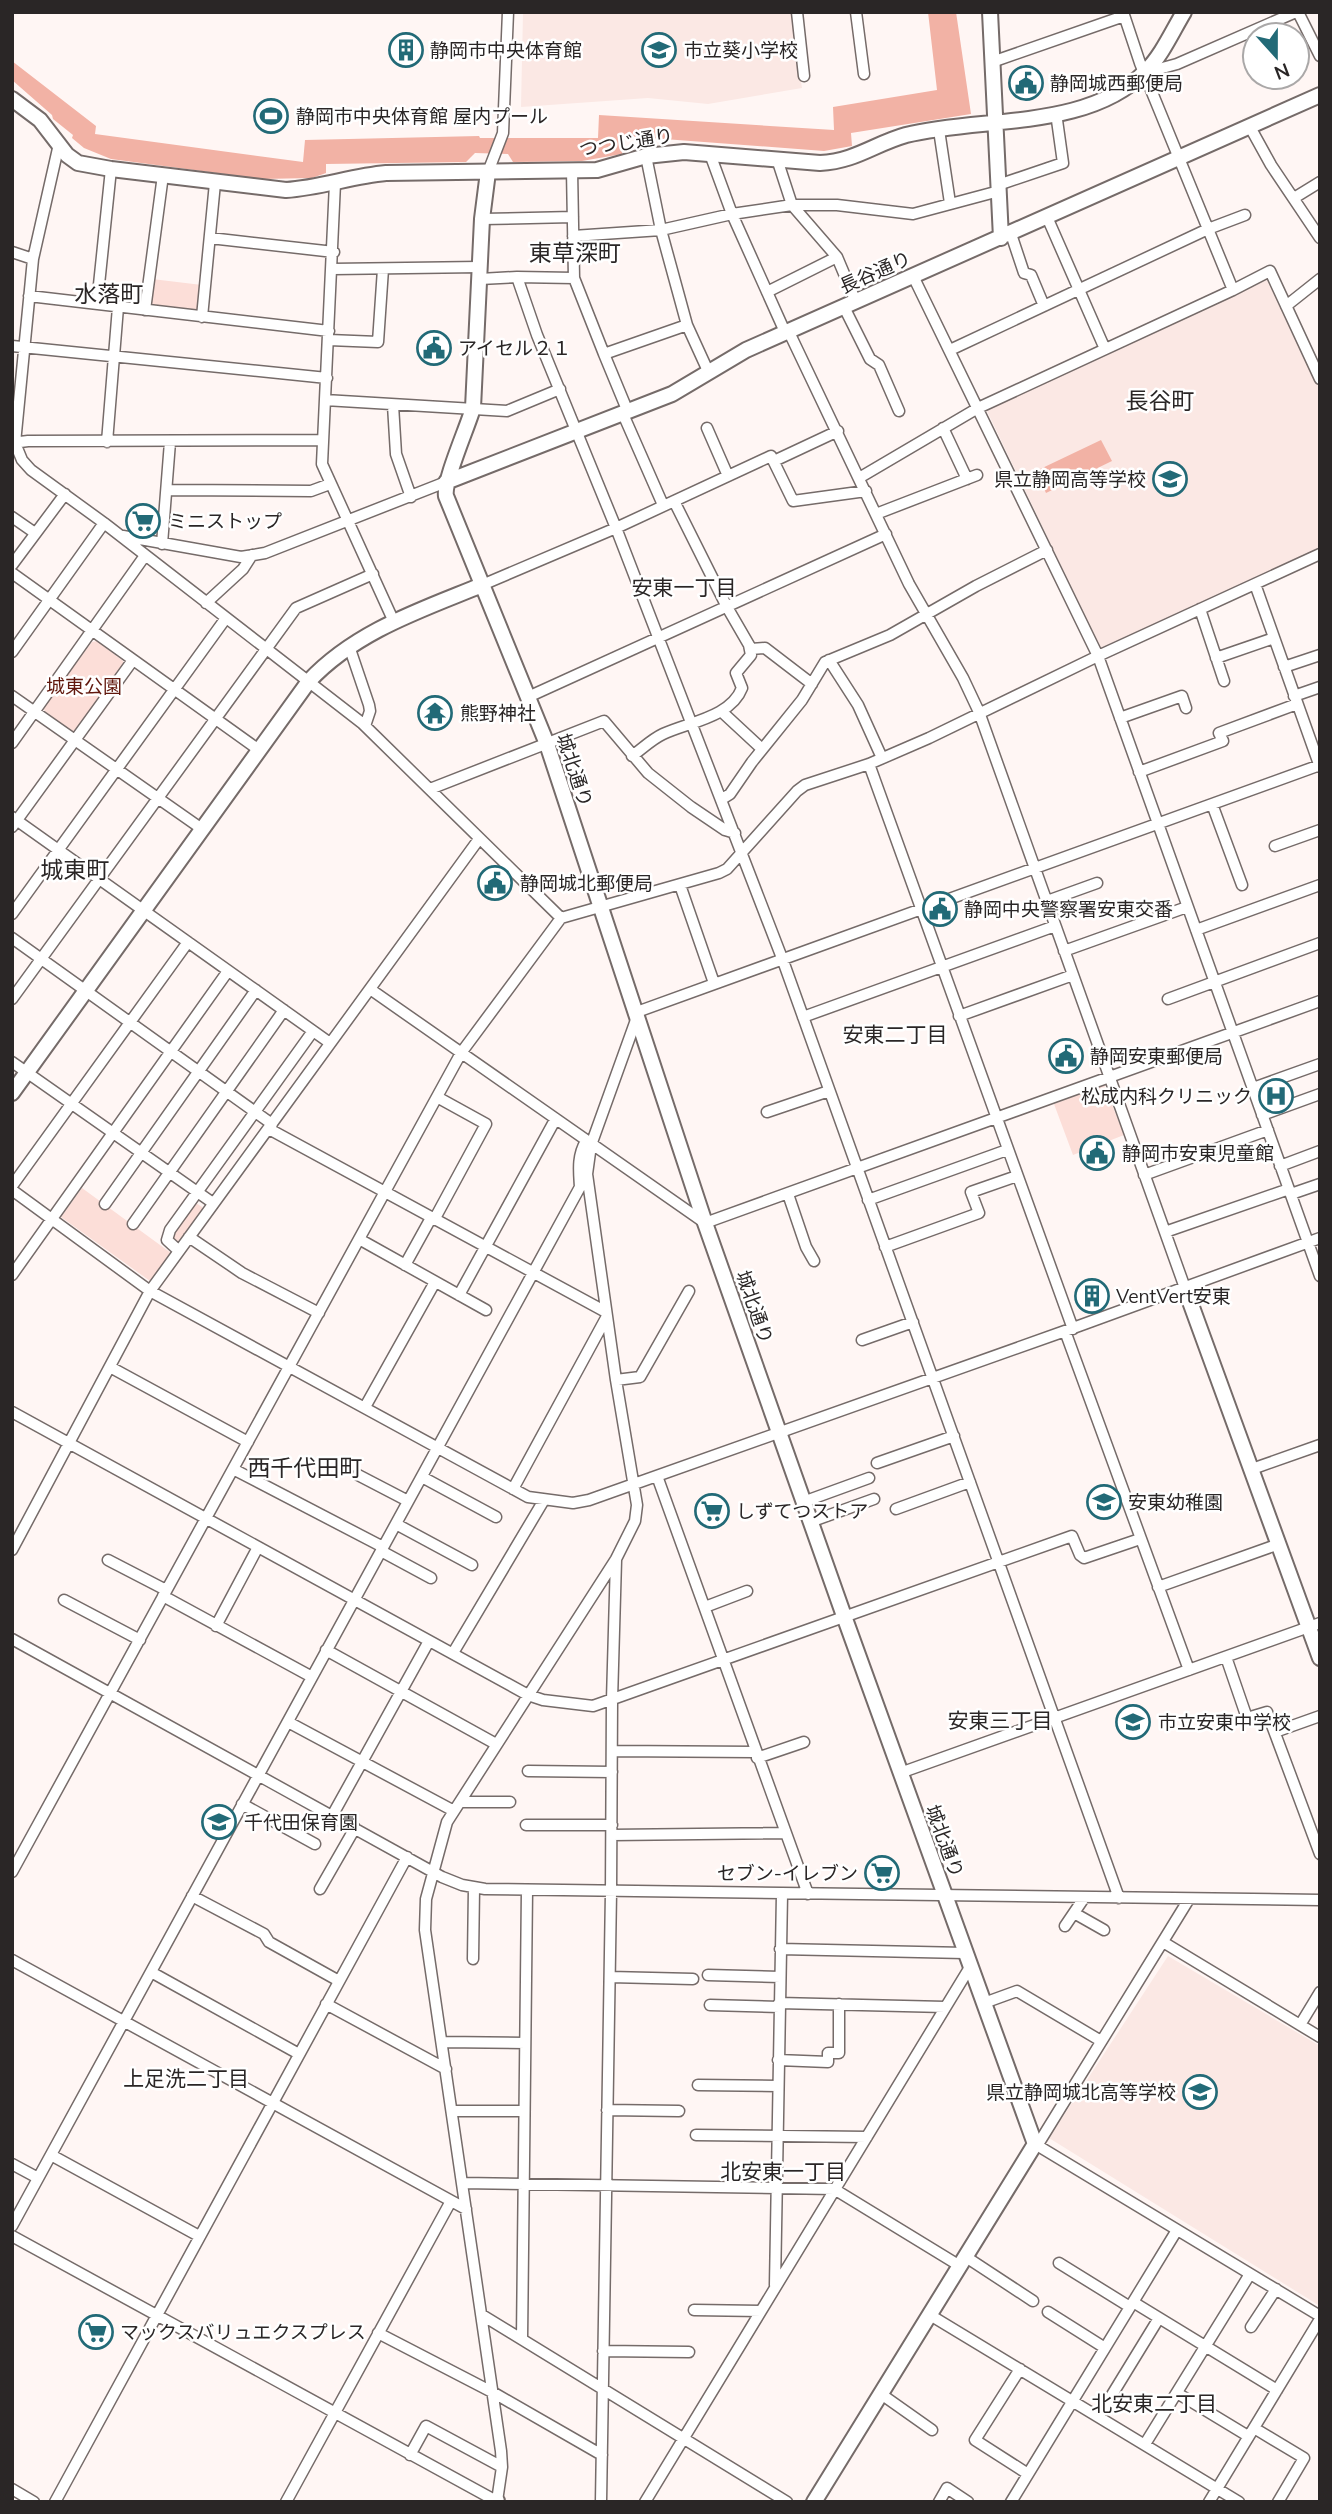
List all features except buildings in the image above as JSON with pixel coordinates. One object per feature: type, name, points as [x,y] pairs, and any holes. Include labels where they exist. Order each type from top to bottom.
[{"type":"street","points":[[119,536],[240,557],[265,553],[446,482],[473,408],[482,219],[489,168],[503,133],[508,12]]},
{"type":"street","points":[[797,12],[804,76]]},
{"type":"street","points":[[856,12],[864,74]]},
{"type":"street","points":[[990,12],[998,188],[1006,236],[1024,273],[1031,275],[1044,306]]},
{"type":"street","name":"つつじ通り","points":[[12,99],[40,120],[67,155],[78,163],[215,183],[286,190],[310,189],[366,174],[489,168],[604,168],[646,156],[684,152],[820,163],[839,162],[906,135],[1056,113],[1111,98],[1144,73],[1156,60],[1184,12]]},
{"type":"street","points":[[1144,73],[1177,64],[1297,12],[1320,56]]},
{"type":"street","points":[[992,62],[1124,14],[1144,73],[1233,290]]},
{"type":"street","name":"長谷通り","points":[[446,482],[672,394],[731,357],[786,331],[1047,218],[1320,95]]},
{"type":"street","points":[[573,236],[661,230],[733,214],[792,205],[837,205],[913,214],[998,188],[1063,163],[1056,113]]},
{"type":"street","points":[[1250,127],[1320,238]]},
{"type":"street","points":[[939,130],[950,203]]},
{"type":"street","points":[[59,144],[33,259],[26,347],[13,444],[22,460],[31,470],[365,726],[561,918]]},
{"type":"street","points":[[710,154],[767,292],[838,431],[925,615],[979,712],[1185,1288],[1279,1544],[1314,1625],[1320,1658]]},
{"type":"street","points":[[646,156],[661,230],[687,325],[708,371]]},
{"type":"street","points":[[776,159],[792,205],[837,257],[870,359],[879,365],[899,411]]},
{"type":"street","points":[[97,304],[111,169]]},
{"type":"street","points":[[572,170],[574,278],[663,505]]},
{"type":"street","points":[[145,310],[163,176]]},
{"type":"street","points":[[1293,198],[1320,182]]},
{"type":"street","points":[[202,317],[215,183]]},
{"type":"street","points":[[335,183],[334,252],[322,464],[394,622]]},
{"type":"street","points":[[950,350],[1208,229],[1245,215]]},
{"type":"street","points":[[482,219],[573,217]]},
{"type":"street","points":[[1047,218],[1105,349]]},
{"type":"street","points":[[210,238],[334,252]]},
{"type":"street","points":[[12,252],[33,259]]},
{"type":"street","points":[[767,292],[837,257]]},
{"type":"street","points":[[29,296],[378,342],[383,269]]},
{"type":"street","points":[[333,270],[383,269],[574,278]]},
{"type":"street","points":[[859,478],[978,408],[1270,271],[1317,367],[1320,379]]},
{"type":"street","points":[[914,276],[1098,656],[1320,1276]]},
{"type":"street","points":[[517,277],[537,335],[578,432],[743,852],[1119,1898]]},
{"type":"street","points":[[1286,306],[1320,279]]},
{"type":"street","points":[[107,442],[118,307]]},
{"type":"street","points":[[604,354],[687,325]]},
{"type":"street","points":[[12,346],[327,379]]},
{"type":"street","points":[[325,400],[507,411],[560,389]]},
{"type":"street","points":[[393,405],[396,454],[411,496]]},
{"type":"street","points":[[707,428],[727,476]]},
{"type":"street","points":[[876,514],[972,477],[943,428]]},
{"type":"street","points":[[774,461],[838,431]]},
{"type":"street","points":[[13,444],[28,441],[323,440]]},
{"type":"street","points":[[162,544],[170,442]]},
{"type":"street","points":[[12,1093],[309,681],[349,646],[394,622],[616,528],[771,456],[793,501],[866,491]]},
{"type":"street","name":"城北通り","points":[[446,482],[446,496],[547,744],[635,1016],[778,1433],[1036,2145]]},
{"type":"street","points":[[168,490],[312,491],[330,484]]},
{"type":"street","points":[[12,565],[65,494]]},
{"type":"street","points":[[632,756],[661,734],[721,711],[739,697],[742,688],[736,673],[751,655],[751,649],[674,501]]},
{"type":"street","points":[[12,517],[36,533]]},
{"type":"street","points":[[12,652],[103,523]]},
{"type":"street","points":[[528,697],[886,534]]},
{"type":"street","points":[[722,799],[730,794],[802,700],[825,662],[890,635],[1047,550]]},
{"type":"street","points":[[12,1872],[461,1054],[561,918],[727,869],[797,790],[805,785],[883,758],[1320,554]]},
{"type":"street","points":[[206,603],[243,569],[252,555]]},
{"type":"street","points":[[12,743],[144,557]]},
{"type":"street","points":[[12,573],[259,750]]},
{"type":"street","points":[[12,999],[296,608],[373,574]]},
{"type":"street","points":[[12,2236],[497,2502],[502,2467],[494,2393],[425,1930],[426,1899],[447,1822],[616,1559],[635,1521],[636,1505],[587,1174],[588,1143],[635,1016],[782,958],[1320,766],[1255,583]]},
{"type":"street","points":[[1200,609],[1224,681]]},
{"type":"street","points":[[12,914],[226,618]]},
{"type":"street","points":[[1216,657],[1274,638]]},
{"type":"street","points":[[349,646],[369,705],[365,726]]},
{"type":"street","points":[[751,649],[765,648],[812,684]]},
{"type":"street","points":[[1284,667],[1320,655]]},
{"type":"street","points":[[133,660],[14,822],[58,850],[330,1043]]},
{"type":"street","points":[[830,660],[858,705],[883,758]]},
{"type":"street","points":[[1139,772],[1223,741],[1219,733],[1320,687]]},
{"type":"street","points":[[12,696],[202,828]]},
{"type":"street","points":[[1120,718],[1182,696],[1186,708]]},
{"type":"street","points":[[721,711],[762,749]]},
{"type":"street","points":[[430,789],[604,721],[648,773],[691,807],[725,830],[735,833]]},
{"type":"street","points":[[869,764],[1017,1176],[1140,1539],[1189,1670]]},
{"type":"street","points":[[1212,804],[1242,885]]},
{"type":"street","points":[[1275,846],[1320,830]]},
{"type":"street","points":[[12,1550],[150,1291],[479,839]]},
{"type":"street","points":[[1047,901],[1097,883]]},
{"type":"street","points":[[680,885],[715,983]]},
{"type":"street","points":[[1196,930],[1320,885]]},
{"type":"street","points":[[1064,951],[1187,907]]},
{"type":"street","points":[[803,1017],[1055,926]]},
{"type":"street","points":[[12,938],[227,1091],[270,1126],[606,1315]]},
{"type":"street","points":[[188,942],[12,1188],[50,1220],[150,1291],[528,1497],[573,1503],[632,1485],[1320,1238]]},
{"type":"street","points":[[1168,999],[1320,943]]},
{"type":"street","points":[[12,1275],[228,971]]},
{"type":"street","points":[[959,1016],[1073,975]]},
{"type":"street","points":[[370,989],[705,1223],[1320,1001]]},
{"type":"street","points":[[105,1204],[256,990]]},
{"type":"street","points":[[133,1224],[284,1010]]},
{"type":"street","points":[[178,1251],[169,1244],[167,1235],[313,1031]]},
{"type":"street","points":[[12,1062],[213,1203]]},
{"type":"street","points":[[1252,1088],[1320,1064]]},
{"type":"street","points":[[767,1112],[830,1091]]},
{"type":"street","points":[[1262,1115],[1320,1094]]},
{"type":"street","points":[[405,1265],[486,1124],[437,1097]]},
{"type":"street","points":[[459,1295],[555,1119]]},
{"type":"street","points":[[1144,1175],[1268,1130]]},
{"type":"street","points":[[12,2226],[580,1188],[581,1149],[588,1143]]},
{"type":"street","points":[[869,1200],[1007,1150]]},
{"type":"street","points":[[1280,1166],[1320,1151]]},
{"type":"street","points":[[886,1247],[979,1213],[971,1192],[1017,1176]]},
{"type":"street","points":[[1165,1232],[1290,1191],[1320,1184]]},
{"type":"street","points":[[788,1194],[806,1247],[814,1261]]},
{"type":"street","points":[[189,1237],[242,1273],[319,1313]]},
{"type":"street","points":[[359,1240],[486,1310]]},
{"type":"street","points":[[365,1408],[435,1282]]},
{"type":"street","points":[[616,1380],[640,1377],[689,1291]]},
{"type":"street","points":[[513,1489],[606,1315]]},
{"type":"street","points":[[862,1340],[913,1322]]},
{"type":"street","points":[[110,1367],[248,1442]]},
{"type":"street","points":[[12,1412],[528,1695],[543,1700],[593,1706],[1072,1535],[1080,1555],[1084,1558],[1140,1539]]},
{"type":"street","points":[[877,1463],[954,1436]]},
{"type":"street","points":[[1252,1469],[1320,1445]]},
{"type":"street","points":[[233,1469],[431,1578]]},
{"type":"street","points":[[358,1475],[408,1501]]},
{"type":"street","points":[[657,1476],[808,1894]]},
{"type":"street","points":[[422,1477],[496,1517]]},
{"type":"street","points":[[803,1502],[869,1478]]},
{"type":"street","points":[[896,1509],[970,1482]]},
{"type":"street","points":[[810,1522],[874,1499]]},
{"type":"street","points":[[453,1653],[544,1500]]},
{"type":"street","points":[[396,1524],[471,1565]]},
{"type":"street","points":[[1158,1587],[1279,1544]]},
{"type":"street","points":[[216,1626],[258,1547]]},
{"type":"street","points":[[601,2502],[616,1559]]},
{"type":"street","points":[[108,1560],[216,1626],[312,1677]]},
{"type":"street","points":[[705,1607],[747,1591]]},
{"type":"street","points":[[64,1600],[140,1640]]},
{"type":"street","points":[[900,1773],[1314,1625]]},
{"type":"street","points":[[12,1639],[433,1872],[450,1881],[474,1888],[1320,1900]]},
{"type":"street","points":[[332,1816],[429,1641]]},
{"type":"street","points":[[326,1650],[496,1744]]},
{"type":"street","points":[[1226,1657],[1247,1718],[1267,1712],[1320,1854]]},
{"type":"street","points":[[1275,1732],[1320,1716]]},
{"type":"street","points":[[288,1722],[454,1811]]},
{"type":"street","points":[[612,1751],[756,1755],[804,1742]]},
{"type":"street","points":[[528,1771],[612,1772]]},
{"type":"street","points":[[460,1802],[510,1802]]},
{"type":"street","points":[[242,1804],[315,1844]]},
{"type":"street","points":[[526,1825],[612,1830],[785,1833]]},
{"type":"street","points":[[320,1889],[355,1828]]},
{"type":"street","points":[[55,2502],[407,1857]]},
{"type":"street","points":[[473,1959],[474,1888]]},
{"type":"street","points":[[522,2339],[527,1890]]},
{"type":"street","points":[[775,2288],[782,1894]]},
{"type":"street","points":[[192,1896],[264,1934],[269,1942],[339,1981]]},
{"type":"street","points":[[1065,1926],[1084,1898]]},
{"type":"street","points":[[814,2502],[1189,1899]]},
{"type":"street","points":[[1074,1913],[1104,1930]]},
{"type":"street","points":[[1163,1942],[1320,2037]]},
{"type":"street","points":[[645,2502],[945,2007],[967,1960],[780,1949]]},
{"type":"street","points":[[12,1960],[466,2209]]},
{"type":"street","points":[[151,1972],[299,2054]]},
{"type":"street","points":[[708,1975],[780,1977]]},
{"type":"street","points":[[610,1977],[693,1979]]},
{"type":"street","points":[[984,2003],[1017,1991],[1101,2041]]},
{"type":"street","points":[[1300,2025],[1320,1992]]},
{"type":"street","points":[[326,2004],[446,2069]]},
{"type":"street","points":[[778,2060],[828,2063],[828,2053],[839,2053],[839,2004]]},
{"type":"street","points":[[710,2005],[945,2007]]},
{"type":"street","points":[[442,2042],[525,2043]]},
{"type":"street","points":[[698,2085],[777,2086]]},
{"type":"street","points":[[607,2110],[679,2111]]},
{"type":"street","points":[[452,2111],[524,2111]]},
{"type":"street","points":[[696,2135],[867,2137]]},
{"type":"street","points":[[1036,2145],[1320,2317],[1209,2502]]},
{"type":"street","points":[[51,2155],[199,2236]]},
{"type":"street","points":[[12,2164],[38,2178]]},
{"type":"street","points":[[462,2183],[834,2189],[1033,2301]]},
{"type":"street","points":[[286,2502],[450,2201]]},
{"type":"street","points":[[1027,2502],[1013,2498],[1177,2230]]},
{"type":"street","points":[[1059,2263],[1159,2318],[1277,2389]]},
{"type":"street","points":[[1145,2444],[1250,2274]]},
{"type":"street","points":[[1251,2327],[1276,2289]]},
{"type":"street","points":[[694,2310],[761,2311]]},
{"type":"street","points":[[1048,2312],[1105,2348]]},
{"type":"street","points":[[482,2315],[787,2502]]},
{"type":"street","points":[[930,2315],[1239,2502]]},
{"type":"street","points":[[1099,2416],[1159,2318]]},
{"type":"street","points":[[378,2333],[494,2393],[601,2455]]},
{"type":"street","points":[[603,2351],[689,2352]]},
{"type":"street","points":[[1020,2369],[975,2440],[1028,2474]]},
{"type":"street","points":[[1177,2393],[1304,2458],[1278,2502]]},
{"type":"street","points":[[881,2394],[932,2430]]},
{"type":"street","points":[[410,2455],[426,2426],[502,2467]]},
{"type":"street","points":[[939,2502],[947,2488],[968,2502]]},
{"type":"street","points":[[12,2490],[34,2502]]},
{"type":"shaded area","name":"市立葵小学校","points":[[523,12],[791,12],[802,88],[708,104],[648,98],[521,107]]},
{"type":"shaded area","points":[[928,12],[956,12],[971,114],[851,133],[852,146],[824,151],[624,136],[622,154],[582,161],[513,162],[508,154],[475,153],[466,162],[326,164],[326,173],[312,178],[262,179],[111,159],[84,148],[12,80],[12,61],[96,126],[95,134],[303,162],[305,140],[479,136],[598,138],[599,115],[834,130],[833,107],[937,90]]},
{"type":"shaded area","name":"県立静岡高等学校","points":[[1267,280],[1320,388],[1320,550],[1101,649],[986,409]]},
{"type":"shaded area","points":[[1101,440],[1112,461],[1046,493],[1036,471]]},
{"type":"shaded area","name":"県立静岡城北高等学校","points":[[1168,1956],[1320,2046],[1320,2306],[1049,2138]]},
{"type":"green space","points":[[152,279],[202,285],[199,311],[195,313],[151,308],[148,304]]},
{"type":"green space","name":"城東公園","points":[[97,641],[123,661],[124,665],[75,731],[72,731],[45,712],[43,707],[92,642]]},
{"type":"green space","points":[[1104,1085],[1124,1135],[1073,1155],[1054,1104]]},
{"type":"green space","points":[[82,1188],[171,1253],[150,1281],[61,1217]]},
{"type":"green space","points":[[196,1203],[202,1207],[202,1213],[176,1244],[170,1238]]},
{"type":"place","name":"静岡市中央体育館","points":[[406,50]]},
{"type":"place","name":"市立葵小学校","points":[[659,50]]},
{"type":"place","name":"静岡城西郵便局","points":[[1026,83]]},
{"type":"place","name":"静岡市中央体育館 屋内プール","points":[[271,116]]},
{"type":"place","name":"アイセル２１","points":[[434,348]]},
{"type":"place","name":"県立静岡高等学校","points":[[1170,479]]},
{"type":"place","name":"ミニストップ","points":[[143,521]]},
{"type":"place","name":"熊野神社","points":[[435,713]]},
{"type":"place","name":"静岡城北郵便局","points":[[495,883]]},
{"type":"place","name":"静岡中央警察署安東交番","points":[[940,909]]},
{"type":"place","name":"静岡安東郵便局","points":[[1066,1056]]},
{"type":"place","name":"松成内科クリニック","points":[[1276,1096]]},
{"type":"place","name":"静岡市安東児童館","points":[[1097,1153]]},
{"type":"place","name":"VentVert安東","points":[[1092,1296]]},
{"type":"place","name":"安東幼稚園","points":[[1104,1502]]},
{"type":"place","name":"しずてつストア","points":[[712,1511]]},
{"type":"place","name":"市立安東中学校","points":[[1133,1722]]},
{"type":"place","name":"千代田保育園","points":[[219,1822]]},
{"type":"place","name":"セブン-イレブン","points":[[882,1873]]},
{"type":"place","name":"県立静岡城北高等学校","points":[[1200,2092]]},
{"type":"place","name":"マックスバリュエクスプレス","points":[[96,2332]]},
{"type":"district","name":"東草深町","points":[[575,253]]},
{"type":"district","name":"水落町","points":[[109,294]]},
{"type":"district","name":"長谷町","points":[[1160,401]]},
{"type":"district","name":"安東一丁目","points":[[684,588]]},
{"type":"district","name":"城東町","points":[[75,870]]},
{"type":"district","name":"安東二丁目","points":[[895,1035]]},
{"type":"district","name":"西千代田町","points":[[305,1468]]},
{"type":"district","name":"安東三丁目","points":[[1000,1721]]},
{"type":"district","name":"上足洗二丁目","points":[[186,2079]]},
{"type":"district","name":"北安東一丁目","points":[[783,2172]]},
{"type":"district","name":"北安東二丁目","points":[[1154,2404]]}]
